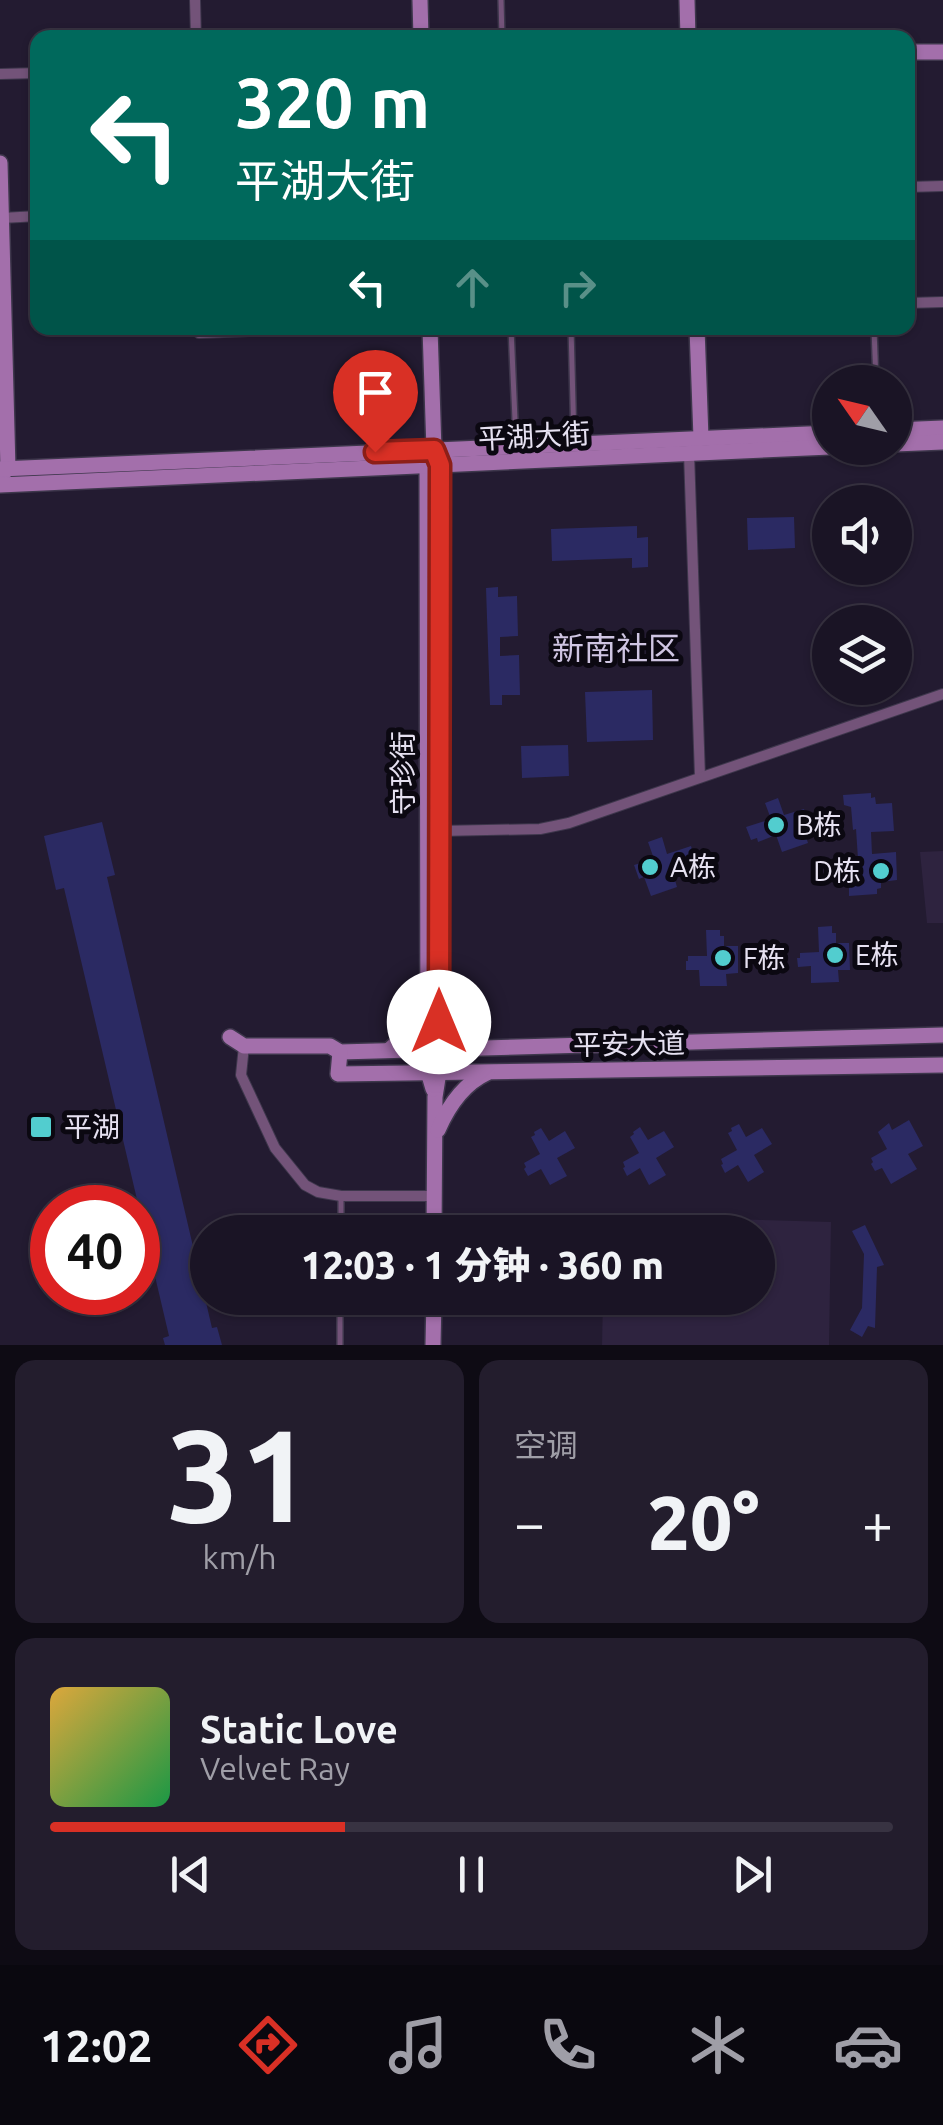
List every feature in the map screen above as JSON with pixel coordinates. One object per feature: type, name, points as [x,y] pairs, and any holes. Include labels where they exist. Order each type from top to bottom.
[{"type":"street","points":[[195,0],[196,30]]},
{"type":"street","points":[[420,0],[421,30]]},
{"type":"street","points":[[687,0],[688,30]]},
{"type":"street","points":[[915,52],[943,52]]},
{"type":"street","points":[[0,74],[30,73]]},
{"type":"street","points":[[0,163],[3,471]]},
{"type":"street","points":[[915,187],[943,186]]},
{"type":"street","points":[[2,218],[30,216]]},
{"type":"street","points":[[915,304],[943,302]]},
{"type":"street","name":"守珍街","points":[[430,335],[439,831],[433,1050],[434,1215]]},
{"type":"street","points":[[697,335],[701,438]]},
{"type":"street","points":[[912,429],[943,428]]},
{"type":"street","name":"平湖大街","points":[[0,485],[434,460],[516,446],[812,433]]},
{"type":"street","points":[[912,443],[943,442]]},
{"type":"street","name":"平湖大街","points":[[3,471],[812,448]]},
{"type":"street","points":[[689,453],[700,777]]},
{"type":"street","name":"守珍街","points":[[434,460],[434,1004]]},
{"type":"street","points":[[439,831],[554,826],[943,694]]},
{"type":"street","points":[[388,1051],[434,1004],[454,1032],[484,1048]]},
{"type":"street","name":"平安大道","points":[[244,1046],[330,1046],[340,1052],[943,1035]]},
{"type":"street","points":[[230,1037],[244,1046],[242,1076],[275,1148],[305,1185],[341,1196],[434,1196]]},
{"type":"street","name":"平安大道","points":[[340,1052],[338,1074],[943,1065]]},
{"type":"street","points":[[434,1138],[454,1100],[477,1078],[491,1072]]},
{"type":"street","points":[[434,1315],[434,1345]]},
{"type":"lane","points":[[501,0],[502,30]]},
{"type":"lane","points":[[511,335],[516,446]]},
{"type":"lane","points":[[571,335],[574,444]]},
{"type":"lane","points":[[874,335],[875,365]]},
{"type":"lane","points":[[341,1196],[341,1215]]},
{"type":"lane","points":[[340,1315],[340,1345]]},
{"type":"shaded area","points":[[943,851],[943,923],[927,923],[920,852]]},
{"type":"shaded area","points":[[775,1220],[831,1222],[829,1345],[602,1345],[603,1315],[775,1315]]},
{"type":"building","points":[[794,517],[795,548],[748,550],[747,518]]},
{"type":"building","points":[[637,526],[637,538],[648,537],[648,567],[632,568],[632,558],[552,561],[551,529]]},
{"type":"building","points":[[498,587],[498,597],[517,596],[518,636],[500,637],[500,656],[519,655],[520,695],[502,695],[502,705],[490,705],[486,588]]},
{"type":"building","points":[[652,690],[653,740],[587,742],[585,692]]},
{"type":"building","points":[[568,745],[569,776],[522,778],[521,746]]},
{"type":"building","points":[[871,793],[876,804],[892,803],[894,831],[871,832],[872,854],[896,852],[897,880],[881,882],[877,894],[849,896],[849,885],[856,882],[858,859],[851,807],[844,805],[843,795]]},
{"type":"building","name":"B栋","points":[[778,798],[784,815],[804,809],[808,822],[802,824],[808,843],[782,852],[776,835],[758,842],[757,838],[751,840],[746,827],[771,819],[765,803]]},
{"type":"building","points":[[102,822],[115,875],[107,877],[190,1234],[190,1315],[209,1315],[222,1345],[165,1345],[163,1338],[169,1336],[160,1298],[160,1185],[134,1185],[64,888],[56,890],[44,836]]},
{"type":"building","name":"A栋","points":[[662,837],[667,854],[691,846],[695,859],[689,861],[690,865],[672,870],[677,887],[651,896],[634,865],[654,859],[648,842]]},
{"type":"building","name":"E栋","points":[[832,926],[836,943],[849,943],[850,970],[838,970],[839,982],[811,983],[811,966],[798,967],[797,958],[800,953],[819,952],[818,927]]},
{"type":"building","name":"F栋","points":[[706,930],[720,930],[724,946],[738,946],[738,973],[726,974],[727,986],[700,986],[699,970],[686,970],[688,956],[707,956]]},
{"type":"building","points":[[909,1120],[923,1146],[908,1154],[917,1169],[891,1184],[882,1168],[875,1171],[871,1164],[871,1158],[887,1149],[878,1132],[889,1123],[892,1130]]},
{"type":"building","points":[[739,1124],[746,1137],[762,1128],[772,1144],[754,1155],[764,1172],[748,1182],[738,1165],[725,1173],[721,1165],[721,1159],[737,1150],[728,1133]]},
{"type":"building","points":[[640,1127],[648,1140],[664,1131],[674,1147],[656,1158],[666,1175],[649,1185],[640,1168],[627,1176],[623,1168],[623,1162],[639,1153],[630,1137]]},
{"type":"building","points":[[541,1128],[549,1141],[565,1131],[575,1148],[557,1158],[567,1176],[550,1185],[541,1169],[528,1176],[524,1169],[524,1163],[540,1154],[531,1137]]},
{"type":"building","points":[[865,1225],[884,1265],[877,1267],[875,1328],[868,1326],[862,1337],[850,1330],[862,1308],[864,1254],[852,1231]]},
{"type":"place","name":"B栋","points":[[776,825]]},
{"type":"place","name":"A栋","points":[[650,867]]},
{"type":"place","name":"D栋","points":[[881,871]]},
{"type":"place","name":"E栋","points":[[835,955]]},
{"type":"place","name":"F栋","points":[[723,958]]},
{"type":"place","name":"平湖","points":[[41,1127]]},
{"type":"district","name":"新南社区","points":[[616,649]]},
{"type":"route","points":[[375,452],[434,450],[440,465],[439,1022]]}]
